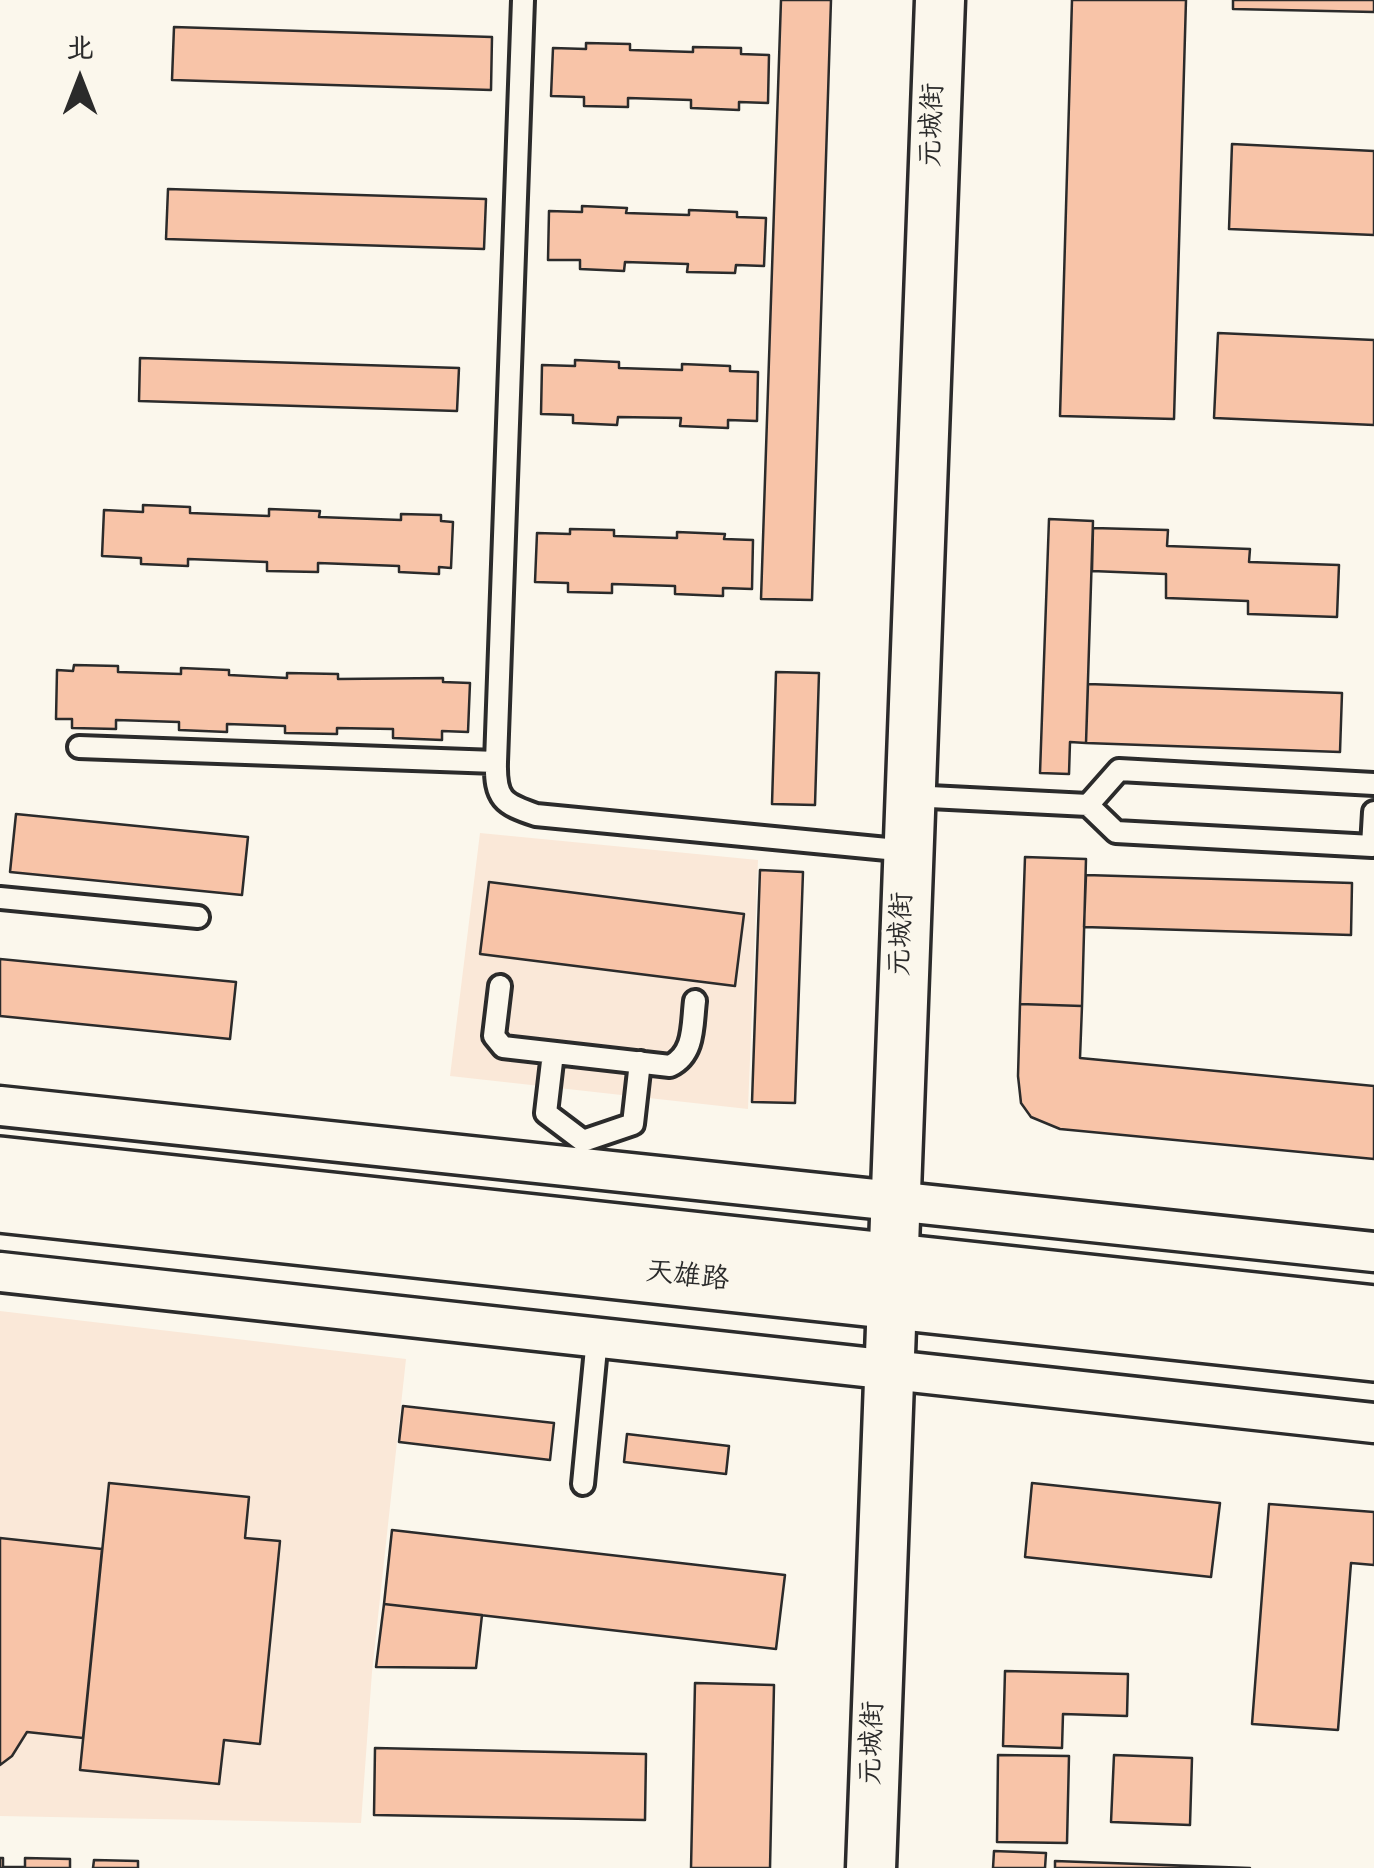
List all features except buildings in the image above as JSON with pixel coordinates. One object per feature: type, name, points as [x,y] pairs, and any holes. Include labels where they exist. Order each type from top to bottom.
[{"type":"main road","name":"天雄路","points":[[0,1166],[891,1281],[1374,1353]]},
{"type":"main road","name":"天雄路","points":[[0,1204],[891,1281],[1374,1314]]},
{"type":"street","name":"元城街","points":[[871,1868],[940,0]]},
{"type":"street","points":[[0,1106],[1374,1252]]},
{"type":"street","points":[[0,1272],[1374,1424]]},
{"type":"lane","points":[[523,0],[496,762],[500,796],[510,806],[536,815],[908,850]]},
{"type":"lane","points":[[79,747],[496,762]]},
{"type":"lane","points":[[1088,804],[1119,770],[1374,784]]},
{"type":"lane","points":[[910,796],[1088,804],[1116,832],[1372,846],[1374,812]]},
{"type":"lane","points":[[0,898],[198,917]]},
{"type":"lane","points":[[500,986],[494,1036],[504,1047],[670,1066],[682,1060],[689,1046],[695,1000]]},
{"type":"lane","points":[[553,1053],[546,1113],[584,1141],[633,1124],[640,1062]]},
{"type":"lane","points":[[582,1484],[597,1338]]},
{"type":"shaded area","points":[[480,833],[758,860],[748,1109],[450,1076]]},
{"type":"shaded area","points":[[0,1311],[406,1359],[372,1672],[361,1823],[0,1816]]}]
